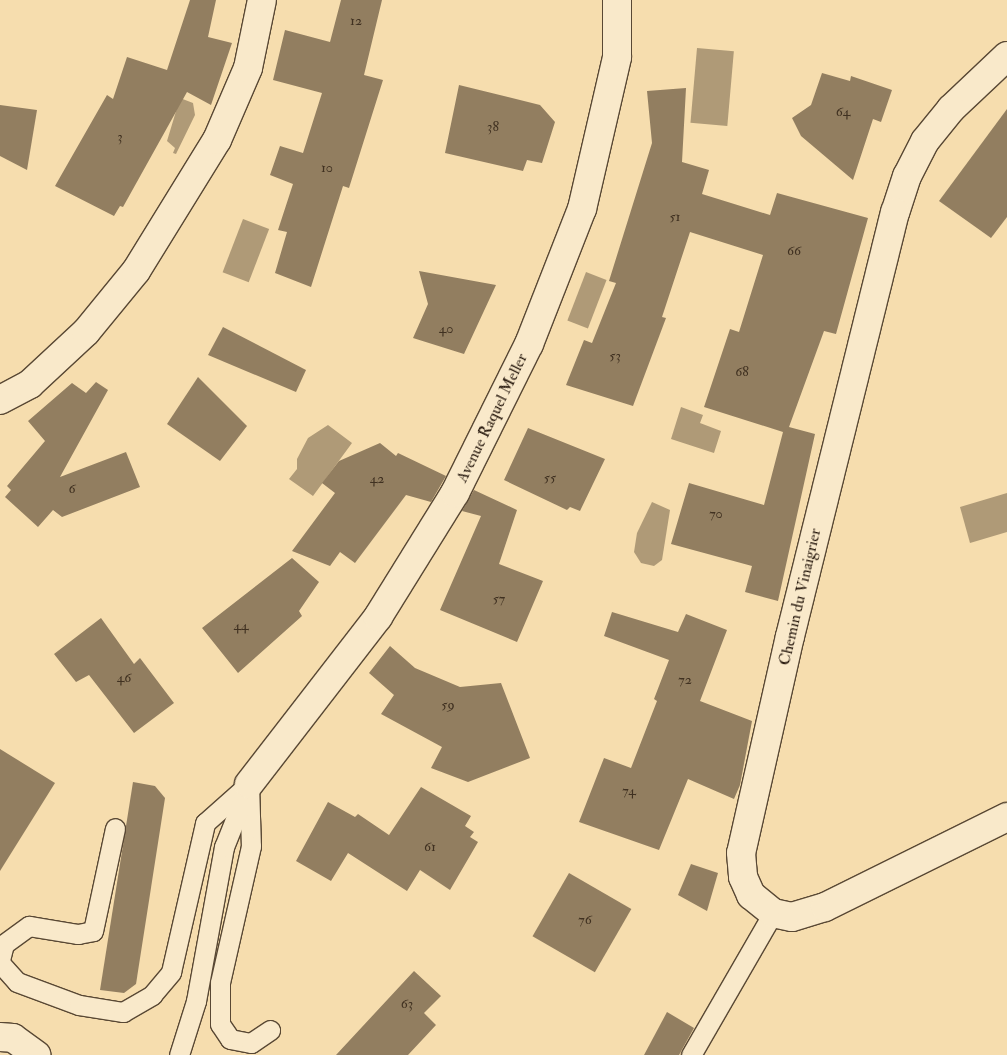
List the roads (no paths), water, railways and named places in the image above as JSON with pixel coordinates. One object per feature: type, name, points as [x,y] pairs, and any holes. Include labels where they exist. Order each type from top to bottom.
[{"type":"street","points":[[0,400],[30,384],[86,332],[136,271],[217,140],[248,68],[262,0]]},
{"type":"street","name":"Avenue Raquel Meller","points":[[249,784],[378,616],[455,493],[529,344],[582,209],[617,57],[617,0]]},
{"type":"street","name":"Chemin du Vinaigrier","points":[[773,913],[751,895],[743,877],[741,853],[843,412],[895,212],[908,176],[926,141],[957,102],[1007,56]]},
{"type":"street","points":[[773,913],[792,917],[825,907],[1007,817]]},
{"type":"street","points":[[0,1037],[13,1038],[36,1055]]},
{"type":"lane","points":[[115,828],[93,931],[78,934],[29,926],[4,944],[0,961],[17,982],[79,1005],[123,1012],[152,995],[171,972],[205,823],[249,784]]},
{"type":"lane","points":[[249,784],[251,846],[220,983],[220,1024],[230,1039],[251,1043],[270,1030]]},
{"type":"lane","points":[[178,1055],[196,1001],[224,847],[249,784]]},
{"type":"lane","points":[[691,1055],[773,913]]}]
